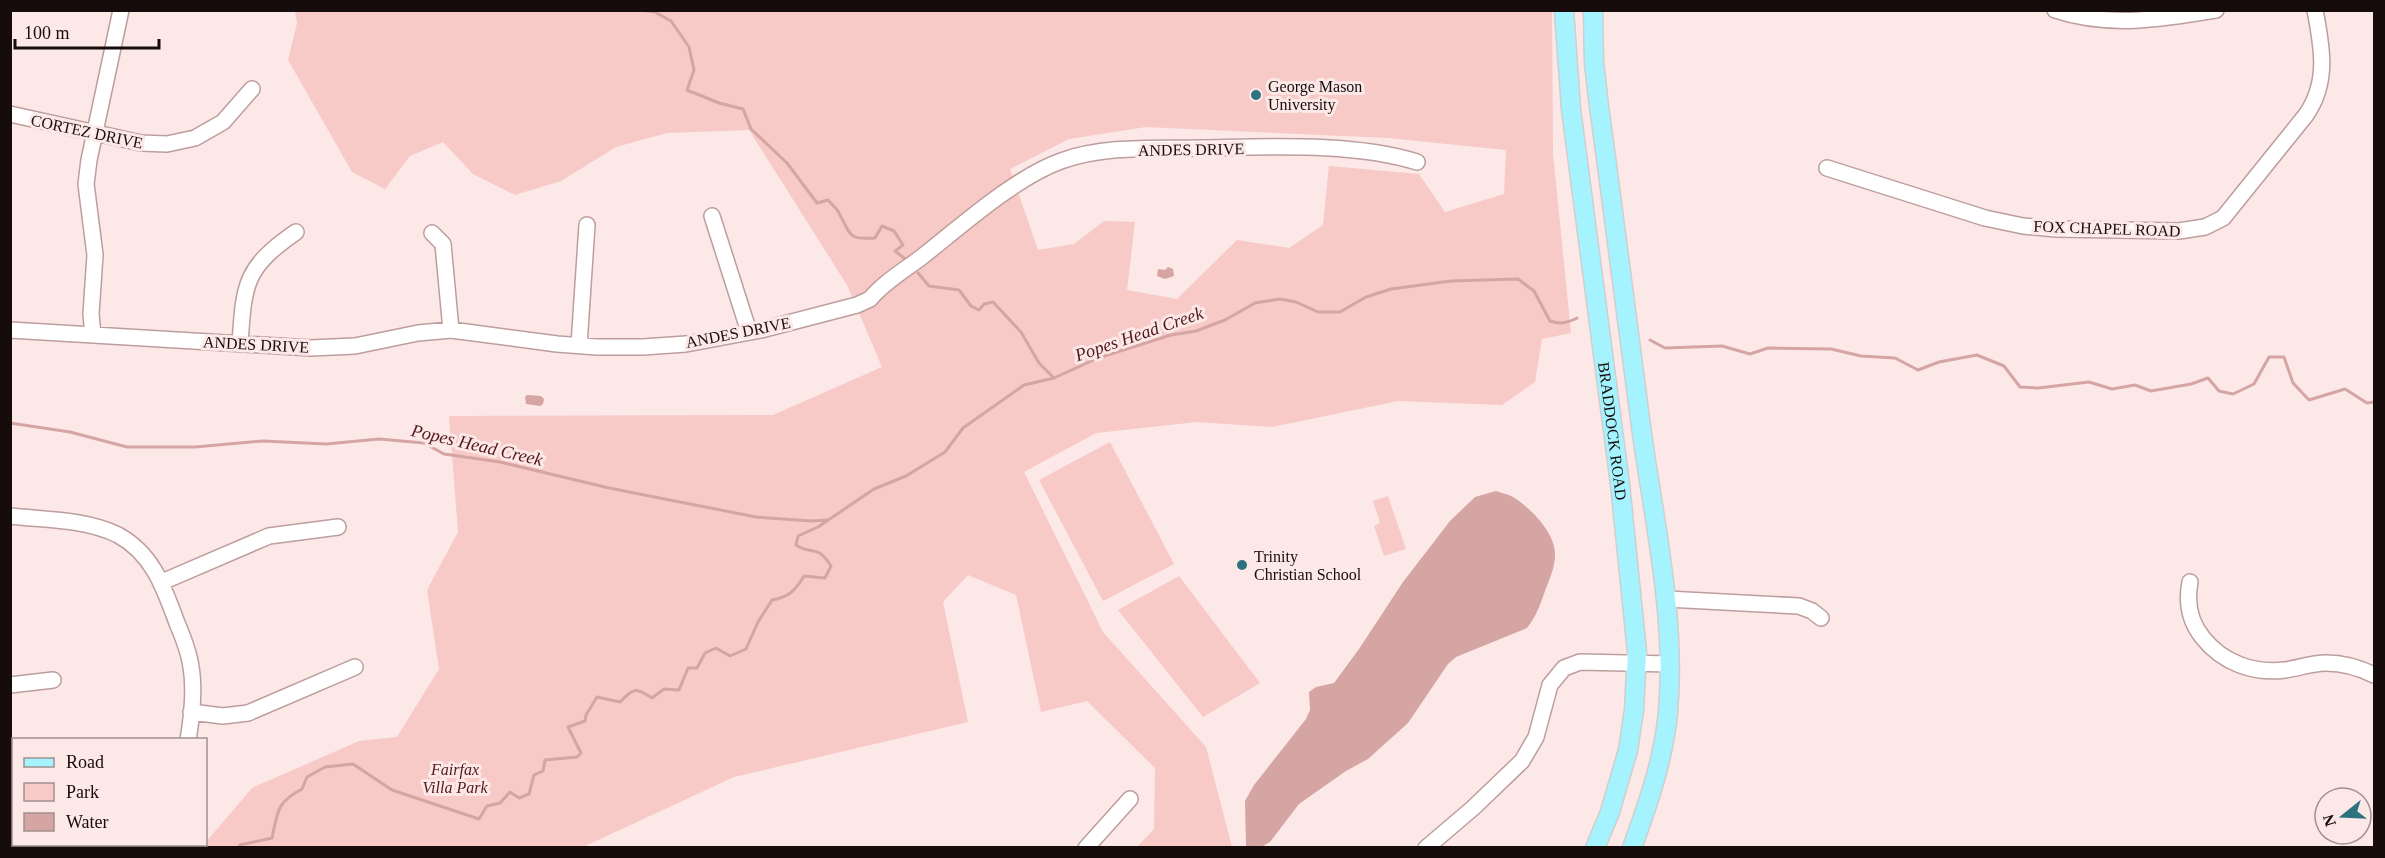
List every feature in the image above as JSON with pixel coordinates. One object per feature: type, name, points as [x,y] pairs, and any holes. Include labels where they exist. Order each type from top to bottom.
[{"type":"main road","name":"BRADDOCK ROAD","points":[[1564,10],[1571,109],[1629,559],[1636,662],[1634,710],[1628,750],[1610,812],[1595,848]]},
{"type":"main road","name":"BRADDOCK ROAD","points":[[1593,10],[1594,63],[1599,106],[1642,435],[1667,599],[1671,664],[1664,742],[1645,814],[1632,848]]},
{"type":"street","points":[[93,335],[91,314],[94,255],[86,184],[121,10]]},
{"type":"street","points":[[2055,10],[2090,18],[2129,21],[2162,19],[2216,10]]},
{"type":"street","name":"FOX CHAPEL ROAD","points":[[1827,168],[1986,218],[2023,226],[2056,229],[2179,231],[2205,227],[2223,219],[2306,115],[2315,100],[2320,86],[2323,60],[2315,10]]},
{"type":"street","name":"CORTEZ DRIVE","points":[[10,114],[95,134],[148,144],[167,144],[185,141],[206,133],[223,122],[252,89]]},
{"type":"street","name":"ANDES DRIVE","points":[[10,330],[336,348],[374,343],[418,333],[451,330],[579,345],[643,347],[718,339],[857,305],[870,299],[959,227],[1028,177],[1052,164],[1080,155],[1124,150],[1351,150],[1396,156],[1417,162]]},
{"type":"street","points":[[712,216],[749,332]]},
{"type":"street","points":[[579,345],[587,225]]},
{"type":"street","points":[[240,344],[243,296],[252,272],[266,255],[296,232]]},
{"type":"street","points":[[432,233],[444,244],[451,330]]},
{"type":"street","points":[[10,516],[82,524],[112,532],[136,547],[155,568],[190,659],[193,684],[188,738]]},
{"type":"street","points":[[162,582],[269,536],[338,527]]},
{"type":"street","points":[[2190,582],[2188,605],[2198,630],[2207,644],[2227,659],[2246,668],[2268,671],[2335,663],[2374,675]]},
{"type":"street","points":[[1667,599],[1799,606],[1821,618]]},
{"type":"street","points":[[1426,848],[1473,808],[1522,761],[1536,736],[1550,685],[1564,668],[1580,662],[1671,664]]},
{"type":"street","points":[[191,712],[223,716],[248,713],[355,667]]},
{"type":"street","points":[[10,684],[53,680]]},
{"type":"street","points":[[1086,848],[1130,799]]},
{"type":"green space","name":"Fairfax Villa Park","points":[[295,11],[1552,11],[1553,154],[1571,333],[1542,339],[1535,382],[1502,405],[1398,401],[1272,427],[1197,422],[1096,433],[1024,472],[1103,632],[1206,747],[1232,847],[1137,847],[1154,829],[1155,768],[1087,701],[1041,712],[1016,595],[968,575],[943,602],[968,722],[734,777],[583,847],[201,848],[207,846],[207,841],[252,788],[359,741],[397,737],[439,669],[427,590],[458,532],[449,416],[773,415],[882,367],[847,285],[749,130],[667,133],[616,147],[561,181],[515,195],[473,174],[443,142],[410,156],[385,189],[352,172],[288,60],[297,23]],"holes":[[[1146,127],[1388,138],[1506,150],[1504,194],[1445,212],[1419,174],[1329,166],[1323,225],[1289,248],[1237,240],[1177,299],[1127,290],[1135,222],[1104,221],[1074,244],[1038,250],[1010,169],[1069,139]]]},
{"type":"green space","points":[[1110,442],[1174,564],[1103,601],[1039,480]]},
{"type":"green space","points":[[1388,496],[1406,549],[1384,556],[1374,526],[1380,523],[1373,501]]},
{"type":"green space","points":[[1179,576],[1260,683],[1203,717],[1118,610]]},
{"type":"water","points":[[1168,267],[1173,269],[1174,276],[1165,279],[1157,276],[1158,269],[1165,270]]},
{"type":"water","points":[[527,395],[541,396],[544,399],[543,404],[540,406],[526,404]]},
{"type":"water","points":[[1496,491],[1513,497],[1527,508],[1547,530],[1554,547],[1555,560],[1552,574],[1538,611],[1530,624],[1527,628],[1456,657],[1448,664],[1408,723],[1368,759],[1346,771],[1299,804],[1270,842],[1261,847],[1246,847],[1245,801],[1254,785],[1306,719],[1310,710],[1309,692],[1316,687],[1334,683],[1403,582],[1450,521],[1475,497]]},
{"type":"waterway","points":[[641,10],[655,12],[671,21],[689,47],[694,70],[687,90],[719,103],[743,109],[751,129],[787,163],[817,203],[828,200],[838,211],[849,232],[855,237],[875,238],[882,226],[894,231],[903,245],[895,251],[904,258]]},
{"type":"waterway","points":[[918,273],[929,286],[959,290],[971,306],[979,310],[984,304],[993,302],[1021,332],[1039,363],[1053,377]]},
{"type":"waterway","name":"Popes Head Creek","points":[[238,848],[240,845],[272,838],[277,814],[283,804],[302,789],[307,777],[325,767],[353,764],[392,790],[479,819],[487,806],[500,803],[510,792],[519,798],[529,794],[534,775],[543,771],[545,760],[577,757],[581,753],[568,727],[585,721],[597,697],[620,702],[635,691],[652,698],[664,689],[679,690],[688,668],[697,668],[705,653],[716,648],[730,656],[746,649],[758,622],[772,600],[791,592],[804,576],[825,578],[831,566],[818,552],[796,545],[798,536],[818,527],[874,489],[906,476],[945,452],[963,428],[1024,385],[1054,378],[1098,358],[1171,335],[1196,331],[1225,320],[1255,303],[1280,299],[1296,302],[1318,312],[1340,312],[1366,297],[1391,289],[1451,281],[1518,279],[1534,291],[1550,321],[1564,323],[1577,318]]},
{"type":"waterway","name":"Popes Head Creek","points":[[1650,340],[1665,348],[1722,346],[1750,354],[1768,348],[1831,349],[1861,356],[1895,358],[1918,370],[1939,362],[1977,355],[2004,366],[2020,387],[2038,388],[2089,382],[2112,389],[2135,385],[2151,391],[2191,384],[2208,378],[2219,391],[2233,394],[2254,384],[2269,357],[2284,357],[2293,383],[2309,400],[2345,389],[2367,403],[2374,402]]},
{"type":"waterway","name":"Popes Head Creek","points":[[10,423],[70,432],[127,447],[195,447],[263,441],[326,444],[379,439],[424,443],[444,454],[500,462],[609,488],[756,517],[827,520]]},
{"type":"place","name":"George Mason University","points":[[1256,95]]},
{"type":"place","name":"Trinity Christian School","points":[[1242,565]]}]
